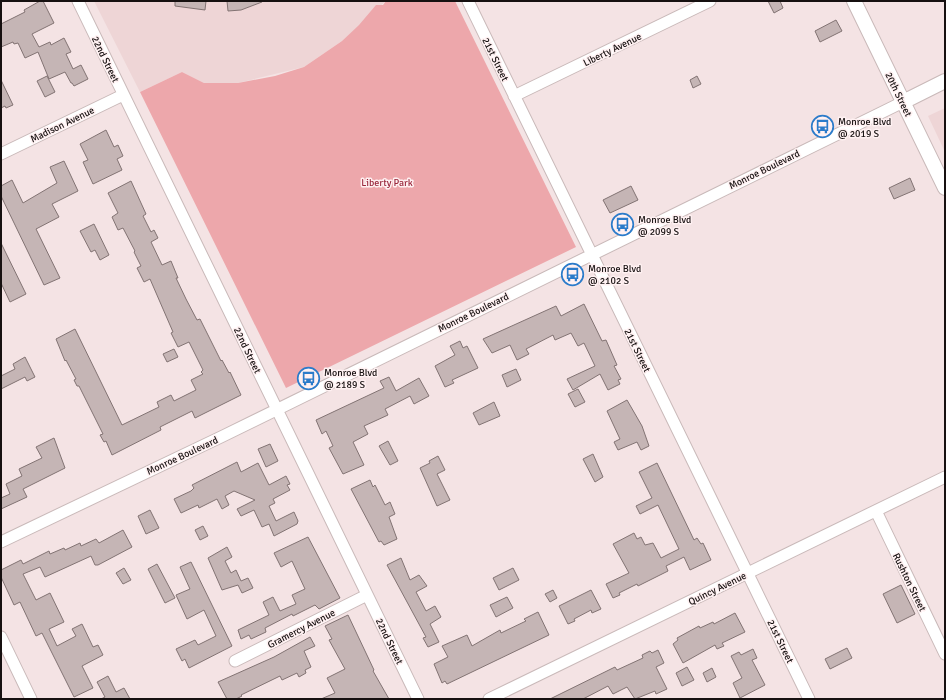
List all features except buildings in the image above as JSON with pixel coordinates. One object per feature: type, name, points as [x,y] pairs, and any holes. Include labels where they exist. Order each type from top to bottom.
[{"type":"main road","name":"20th Street","points":[[854,1],[945,188]]},
{"type":"main road","name":"Monroe Boulevard","points":[[903,102],[945,81]]},
{"type":"street","name":"22nd Street","points":[[78,1],[418,699]]},
{"type":"street","name":"21st Street","points":[[468,1],[809,699]]},
{"type":"street","name":"Liberty Avenue","points":[[514,96],[710,1]]},
{"type":"street","name":"Madison Avenue","points":[[1,154],[123,95]]},
{"type":"street","name":"Monroe Boulevard","points":[[1,542],[903,102]]},
{"type":"street","name":"Quincy Avenue","points":[[489,699],[945,477]]},
{"type":"street","name":"Rushton Street","points":[[876,511],[945,654]]},
{"type":"street","name":"Gramercy Avenue","points":[[235,661],[367,595]]},
{"type":"street","points":[[1,638],[31,699]]},
{"type":"shaded area","points":[[94,1],[386,1],[342,41],[304,67],[238,83],[204,83],[182,72],[140,92]]},
{"type":"shaded area","points":[[945,108],[945,152],[928,116]]},
{"type":"green space","name":"Liberty Park","points":[[386,1],[455,1],[576,247],[286,388],[140,92],[182,72],[204,83],[238,83],[275,76],[304,67],[342,41],[359,25],[376,5],[383,5]]},
{"type":"place","name":"Monroe Blvd @ 2019 S","points":[[823,127]]},
{"type":"place","name":"Monroe Blvd @ 2099 S","points":[[623,225]]},
{"type":"place","name":"Monroe Blvd @ 2102 S","points":[[573,274]]},
{"type":"place","name":"Monroe Blvd @ 2189 S","points":[[309,378]]}]
